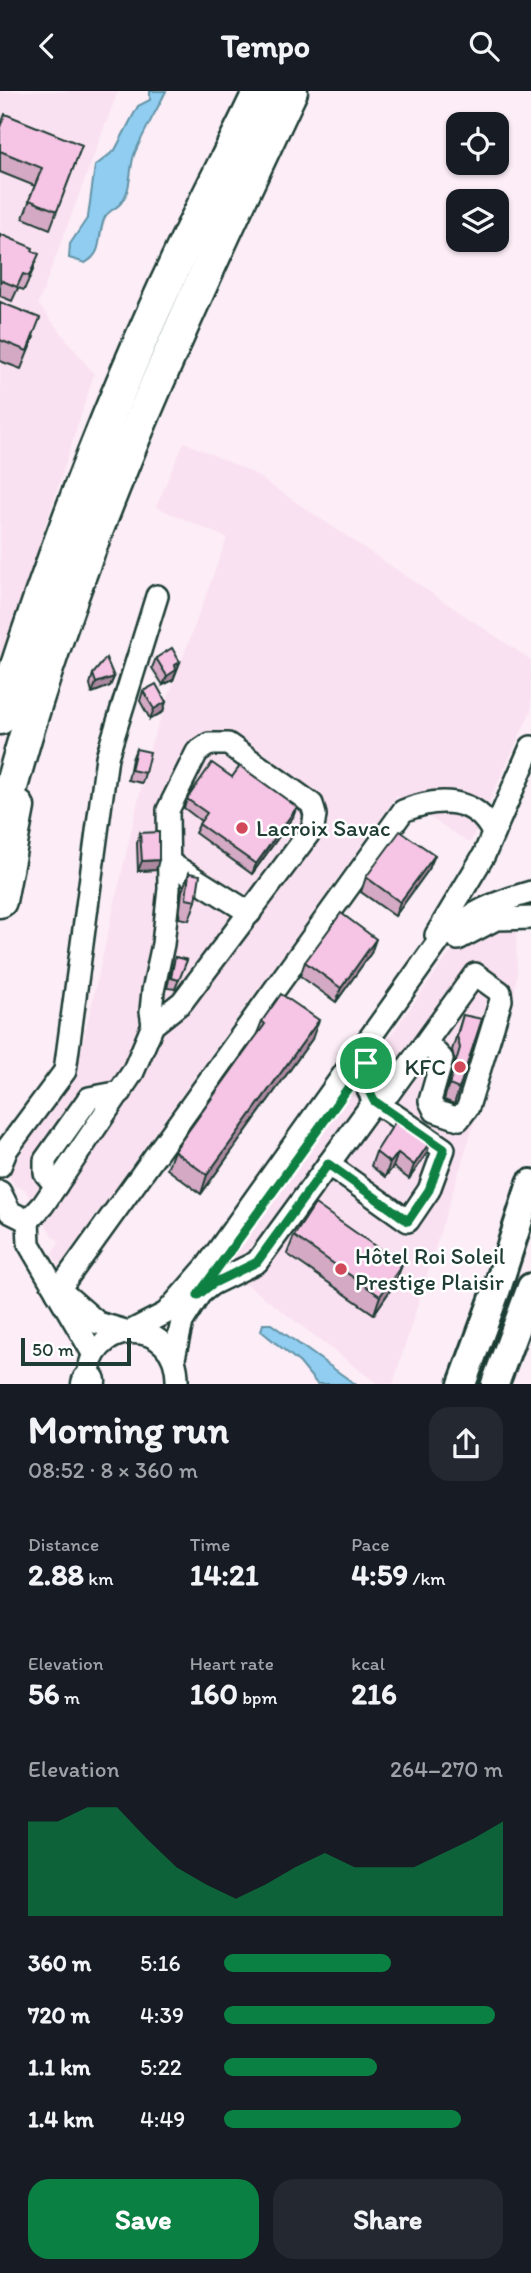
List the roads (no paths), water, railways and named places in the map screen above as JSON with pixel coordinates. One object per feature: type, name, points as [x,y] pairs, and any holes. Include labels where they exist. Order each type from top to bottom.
[{"type":"highway","points":[[0,718],[73,504],[183,249],[260,91]]},
{"type":"highway","points":[[0,829],[55,638],[101,514],[203,275],[291,91]]},
{"type":"highway","points":[[0,901],[19,809],[12,782]]},
{"type":"main road","points":[[462,1384],[497,1289],[531,1184]]},
{"type":"main road","points":[[472,1384],[531,1229]]},
{"type":"main road","points":[[495,1384],[531,1287]]},
{"type":"main road","points":[[507,1384],[531,1323]]},
{"type":"street","points":[[0,1166],[7,1150],[65,1071],[107,758],[157,596]]},
{"type":"street","points":[[90,1376],[56,1288],[30,1244],[28,1221],[56,1186],[121,1092],[153,1025],[182,1002],[313,828],[315,815],[312,804],[228,744],[209,744],[197,752],[168,810],[170,863],[163,944],[150,1011],[153,1025]]},
{"type":"street","points":[[405,989],[484,855],[531,747]]},
{"type":"street","points":[[56,1288],[403,811],[424,802],[460,804],[475,808],[488,821],[494,833]]},
{"type":"street","points":[[170,863],[250,913]]},
{"type":"street","points":[[90,1376],[109,1340],[166,1313],[206,1266],[441,938],[469,915],[496,902],[531,892]]},
{"type":"street","points":[[177,1384],[174,1358],[182,1322],[198,1295],[432,967],[456,940],[474,928],[496,919],[531,918]]},
{"type":"street","points":[[198,1295],[212,1284],[257,1262],[374,1101],[389,1093],[475,974],[500,992],[501,1000],[468,1107],[459,1119],[435,1111],[430,1101],[442,1059],[426,1042]]},
{"type":"street","points":[[328,1164],[408,1221],[429,1190],[444,1149],[374,1101],[368,1089],[366,1063]]},
{"type":"street","points":[[0,1192],[10,1212],[28,1221]]},
{"type":"street","points":[[56,1288],[98,1323],[156,1338],[174,1358]]},
{"type":"water","points":[[150,91],[166,91],[134,155],[125,198],[105,217],[98,249],[91,259],[85,263],[69,258],[70,244],[88,217],[95,166],[115,150],[138,106],[150,100]]},
{"type":"water","points":[[263,1324],[271,1324],[355,1384],[317,1384],[300,1363],[261,1331]]},
{"type":"place","name":"Lacroix Savac","points":[[242,828]]},
{"type":"place","name":"KFC","points":[[460,1067]]},
{"type":"place","name":"Hôtel Roi Soleil Prestige Plaisir","points":[[341,1269]]}]
